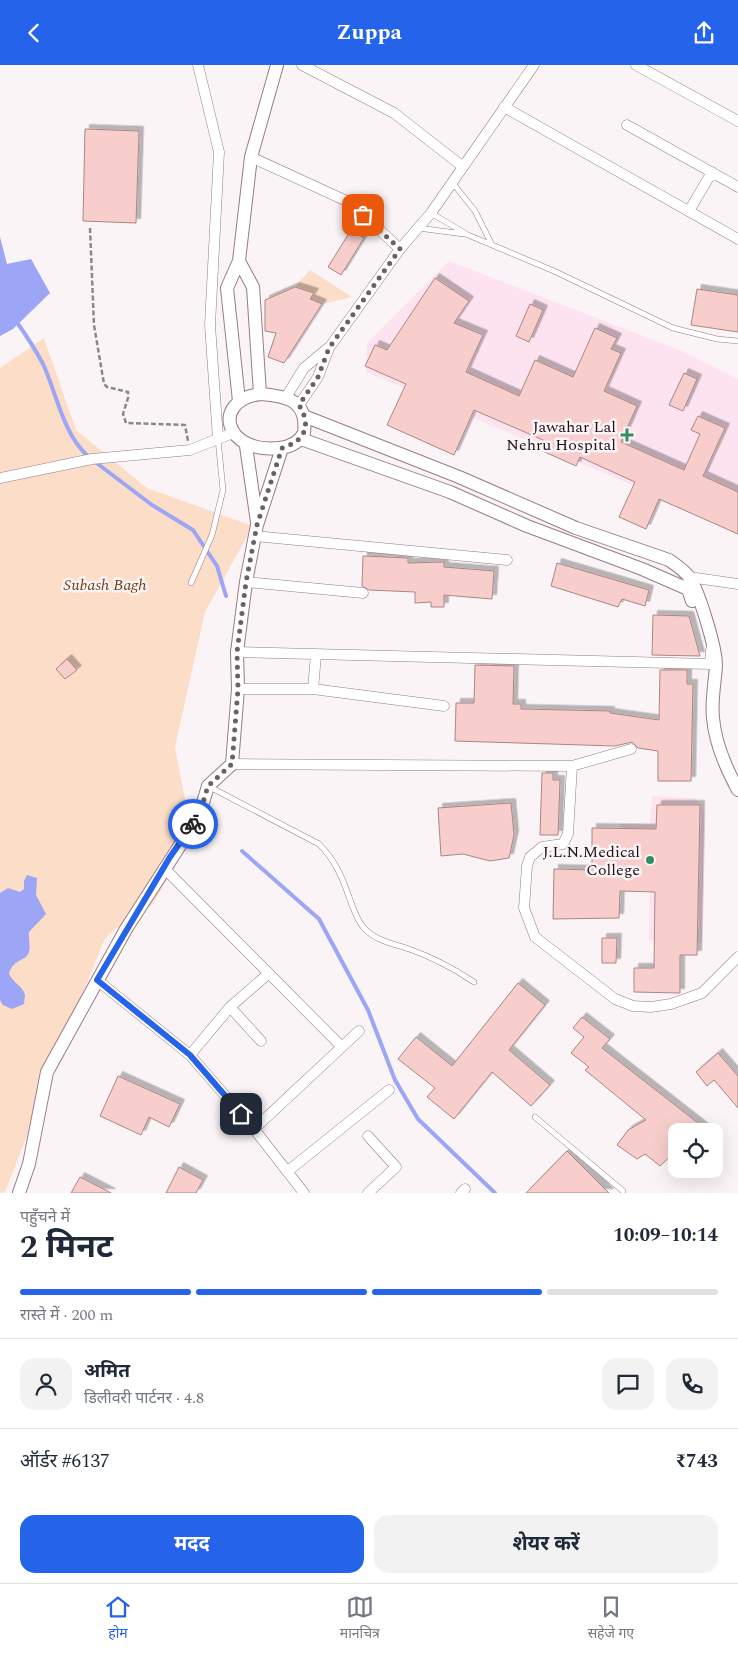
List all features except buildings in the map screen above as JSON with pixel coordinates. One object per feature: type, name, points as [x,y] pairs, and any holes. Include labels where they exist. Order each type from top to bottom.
[{"type":"street","points":[[198,65],[219,152],[210,325],[218,439]]},
{"type":"street","points":[[239,401],[227,288],[239,261],[251,157],[277,65]]},
{"type":"street","points":[[302,65],[394,113],[462,166]]},
{"type":"street","points":[[534,65],[431,213],[400,249],[329,348],[318,377],[301,410],[305,425],[301,439],[293,445],[282,448],[258,449],[246,446],[233,433],[231,416],[239,401],[248,396],[260,394],[286,397],[301,410],[576,528],[669,560],[689,577],[697,594],[716,663],[713,719],[720,746],[738,791]]},
{"type":"street","points":[[636,65],[738,121]]},
{"type":"street","points":[[504,107],[738,239]]},
{"type":"street","points":[[627,125],[738,187]]},
{"type":"street","points":[[251,157],[350,203],[400,249]]},
{"type":"street","points":[[690,211],[712,172]]},
{"type":"street","points":[[239,261],[253,287],[260,394]]},
{"type":"street","points":[[286,397],[304,368],[329,348]]},
{"type":"street","points":[[0,478],[92,459],[190,450],[233,433]]},
{"type":"street","points":[[301,439],[450,492],[570,543],[642,569],[688,589],[714,681]]},
{"type":"street","points":[[246,446],[256,530]]},
{"type":"street","points":[[232,764],[238,689],[237,652],[246,582],[256,530],[282,448]]},
{"type":"street","points":[[450,492],[459,477]]},
{"type":"street","points":[[570,543],[576,528]]},
{"type":"street","points":[[256,530],[507,560]]},
{"type":"street","points":[[689,577],[738,584]]},
{"type":"street","points":[[246,582],[363,593]]},
{"type":"street","points":[[710,663],[711,642]]},
{"type":"street","points":[[237,652],[710,663]]},
{"type":"street","points":[[313,689],[316,655]]},
{"type":"street","points":[[238,689],[313,689],[444,706]]},
{"type":"street","points":[[19,1193],[29,1164],[47,1072],[97,980],[164,868],[199,816],[208,786],[232,764],[572,766],[631,749]]},
{"type":"street","points":[[572,766],[566,840],[563,844],[535,851],[530,857],[527,866],[524,908],[535,937],[615,999],[633,1006],[652,1007],[671,1004],[702,993],[738,957]]},
{"type":"street","points":[[164,868],[341,1047]]},
{"type":"street","points":[[190,1055],[230,1007],[268,974]]},
{"type":"street","points":[[97,980],[190,1055],[254,1129],[288,1171],[302,1192]]},
{"type":"street","points":[[230,1007],[261,1041]]},
{"type":"street","points":[[254,1129],[359,1031]]},
{"type":"street","points":[[288,1171],[389,1091]]},
{"type":"street","points":[[368,1137],[396,1167],[368,1193]]},
{"type":"lane","points":[[451,182],[475,211],[492,245]]},
{"type":"lane","points":[[431,213],[468,235],[554,271],[673,328],[717,339],[738,341]]},
{"type":"lane","points":[[418,228],[468,235]]},
{"type":"lane","points":[[191,583],[201,564],[212,535],[223,490],[218,439]]},
{"type":"lane","points":[[208,786],[319,844],[330,855],[355,913],[370,933],[381,940],[409,949],[453,968],[474,982]]},
{"type":"lane","points":[[535,1117],[623,1191]]},
{"type":"path","points":[[90,228],[94,325],[104,384],[107,387],[128,392],[123,414],[126,423],[185,425],[190,450]]},
{"type":"shaded area","name":"Jawahar Lal Nehru Hospital","points":[[449,261],[682,351],[738,379],[738,530],[366,372],[367,343]]},
{"type":"shaded area","name":"J.L.N.Medical College","points":[[652,796],[695,798],[705,813],[702,943],[649,940],[650,876],[617,840],[620,823],[650,824]]},
{"type":"green space","points":[[310,270],[352,297],[322,304],[310,299],[313,293],[295,287]]},
{"type":"green space","name":"Subash Bagh","points":[[44,338],[76,430],[147,488],[253,526],[205,612],[175,747],[185,799],[204,817],[152,905],[115,929],[104,940],[5,1192],[0,1193],[0,368]]},
{"type":"water","points":[[0,237],[7,264],[31,259],[50,293],[13,329],[0,336]]},
{"type":"water","points":[[27,875],[37,878],[36,895],[46,914],[29,932],[29,952],[13,965],[9,974],[25,995],[24,1004],[12,1009],[3,1005],[0,1000],[0,893],[8,888],[20,892],[24,889],[24,881]]},
{"type":"waterway","points":[[16,321],[43,364],[67,426],[80,448],[89,457]]},
{"type":"waterway","points":[[94,461],[152,505],[193,530],[217,566],[226,596]]},
{"type":"waterway","points":[[242,851],[319,919],[368,1010],[395,1080],[418,1119],[495,1193]]},
{"type":"way so far","points":[[193,824],[199,816],[208,786],[232,764],[238,689],[237,652],[246,582],[254,536],[282,448],[293,445],[301,439],[305,425],[304,416],[299,405],[318,377],[329,348],[400,249],[363,215]]},
{"type":"place","name":"Jawahar Lal Nehru Hospital","points":[[627,435]]},
{"type":"place","name":"J.L.N.Medical College","points":[[650,860]]},
{"type":"route","points":[[193,824],[170,857],[97,980],[190,1055],[241,1114]]}]
